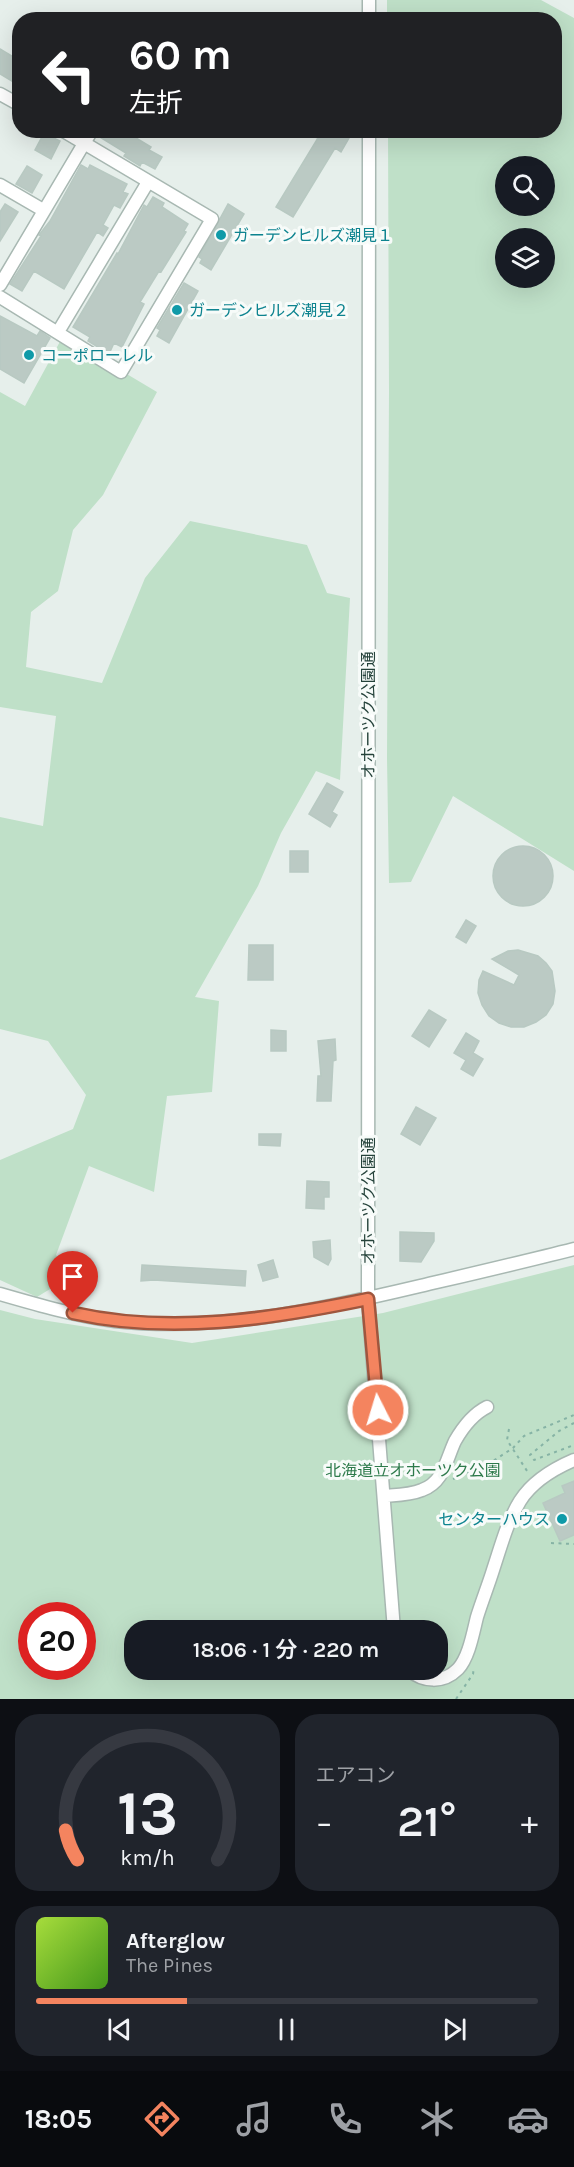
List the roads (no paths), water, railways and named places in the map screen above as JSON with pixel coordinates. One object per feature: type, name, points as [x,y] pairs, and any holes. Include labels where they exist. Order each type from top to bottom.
[{"type":"street","points":[[0,297],[121,372],[212,219],[76,138]]},
{"type":"street","points":[[0,285],[87,138]]},
{"type":"street","name":"オホーツク公園通","points":[[369,138],[368,1299],[393,1620]]},
{"type":"street","points":[[58,332],[148,182]]},
{"type":"street","points":[[0,185],[43,210]]},
{"type":"street","points":[[0,1294],[86,1316],[153,1323],[241,1321],[296,1314],[368,1299],[574,1249]]},
{"type":"street","points":[[384,1496],[424,1490],[438,1480],[455,1441],[465,1425],[477,1412],[488,1407]]},
{"type":"street","points":[[448,1675],[459,1668],[470,1642],[510,1519],[521,1499],[535,1483],[574,1460]]},
{"type":"place","name":"ガーデンヒルズ潮見１","points":[[221,235]]},
{"type":"place","name":"ガーデンヒルズ潮見２","points":[[177,310]]},
{"type":"place","name":"コーポローレル","points":[[29,355]]},
{"type":"place","name":"センターハウス","points":[[562,1519]]},
{"type":"park label","name":"北海道立オホーツク公園","points":[[413,1470]]}]
